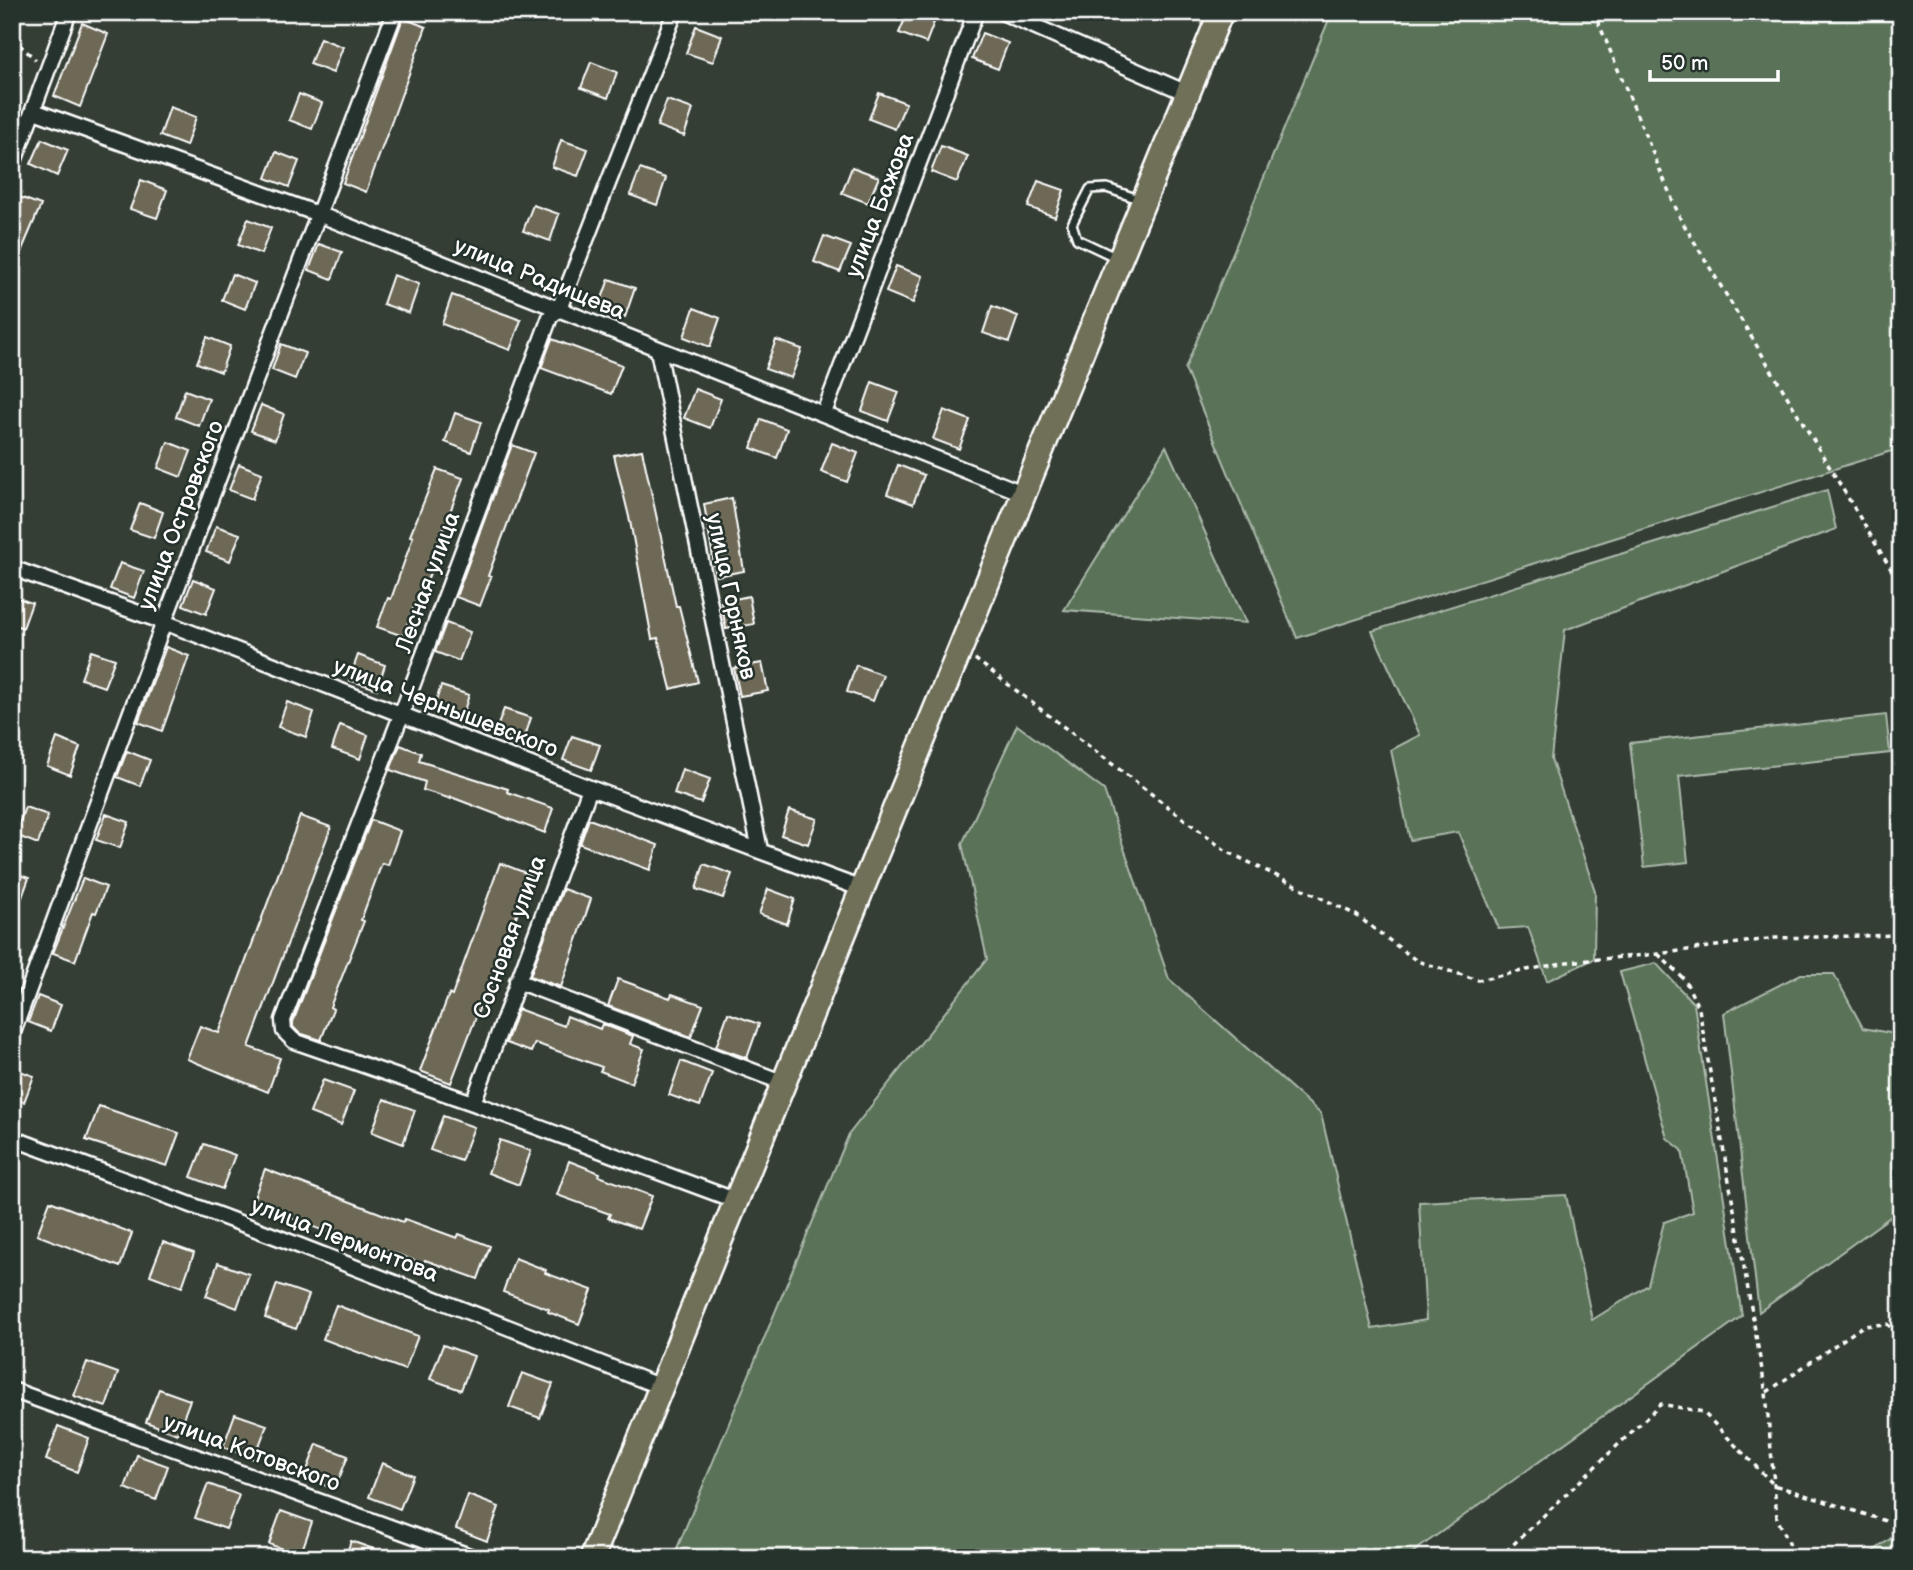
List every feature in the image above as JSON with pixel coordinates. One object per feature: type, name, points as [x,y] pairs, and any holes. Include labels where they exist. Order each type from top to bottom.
[{"type":"highway","points":[[592,1558],[1221,12]]},
{"type":"street","points":[[12,167],[69,12]]},
{"type":"street","name":"улица Островского","points":[[12,1035],[164,622],[395,12]]},
{"type":"street","points":[[559,309],[674,12]]},
{"type":"street","name":"улица Бажова","points":[[824,413],[976,12]]},
{"type":"street","points":[[1002,12],[1189,94]]},
{"type":"street","name":"улица Радищева","points":[[34,111],[318,214],[1025,494]]},
{"type":"street","name":"Лесная улица","points":[[473,1103],[294,1041],[284,1031],[283,1020],[402,713],[550,317],[559,309]]},
{"type":"street","name":"улица Горняков","points":[[658,350],[761,850]]},
{"type":"street","name":"улица Чернышевского","points":[[12,568],[164,622],[590,788],[862,889]]},
{"type":"street","name":"Сосновая улица","points":[[473,1103],[590,788]]},
{"type":"street","points":[[517,981],[784,1083]]},
{"type":"street","points":[[473,1103],[737,1201]]},
{"type":"street","name":"улица Лермонтова","points":[[12,1138],[277,1237],[661,1387]]},
{"type":"street","name":"улица Котовского","points":[[12,1390],[475,1558]]},
{"type":"lane","points":[[1121,260],[1077,239],[1072,224],[1090,189],[1107,188],[1145,201]]},
{"type":"path","points":[[1594,12],[1680,218],[1901,586]]},
{"type":"path","points":[[12,38],[48,69]]},
{"type":"path","points":[[961,649],[1226,851],[1356,915],[1417,961],[1478,980],[1567,962],[1658,954],[1774,938],[1901,935]]},
{"type":"path","points":[[1658,954],[1685,980],[1699,1009],[1766,1393],[1777,1518],[1796,1558]]},
{"type":"path","points":[[1766,1393],[1863,1326],[1887,1324],[1901,1336]]},
{"type":"path","points":[[1499,1558],[1661,1404],[1703,1412],[1774,1485],[1901,1526]]},
{"type":"green space","points":[[1332,12],[1901,12],[1901,448],[1297,638],[1185,369]]},
{"type":"green space","points":[[1166,446],[1246,623],[1064,610]]},
{"type":"green space","points":[[1827,490],[1836,529],[1565,630],[1551,759],[1595,891],[1594,959],[1547,981],[1528,927],[1499,929],[1458,832],[1410,840],[1391,750],[1420,735],[1372,631]]},
{"type":"green space","points":[[1886,715],[1890,753],[1679,776],[1688,862],[1644,867],[1630,743]]},
{"type":"green space","points":[[1017,725],[1104,790],[1169,979],[1321,1114],[1372,1329],[1426,1320],[1419,1202],[1566,1195],[1592,1320],[1648,1285],[1664,1222],[1693,1212],[1682,1150],[1667,1138],[1620,972],[1656,963],[1694,1004],[1742,1316],[1405,1558],[673,1558],[849,1134],[987,959],[962,844]]},
{"type":"green space","points":[[1801,974],[1834,974],[1863,1028],[1901,1035],[1901,1209],[1759,1312],[1724,1013]]},
{"type":"green space","points":[[1901,1531],[1901,1558],[1864,1558]]},
{"type":"building","points":[[908,12],[924,12],[936,17],[926,43],[899,33]]},
{"type":"building","points":[[403,18],[426,27],[366,192],[343,183]]},
{"type":"building","points":[[82,23],[108,34],[80,107],[54,96]]},
{"type":"building","points":[[696,26],[722,36],[713,62],[686,53]]},
{"type":"building","points":[[982,33],[1008,43],[998,69],[972,59]]},
{"type":"building","points":[[320,38],[343,47],[333,73],[310,64]]},
{"type":"building","points":[[591,62],[617,72],[608,98],[581,88]]},
{"type":"building","points":[[879,93],[906,103],[895,129],[869,119]]},
{"type":"building","points":[[299,94],[322,103],[312,129],[289,120]]},
{"type":"building","points":[[667,100],[693,109],[684,136],[657,126]]},
{"type":"building","points":[[170,107],[196,117],[186,146],[160,136]]},
{"type":"building","points":[[42,139],[68,150],[57,176],[31,164]]},
{"type":"building","points":[[561,140],[588,149],[578,176],[552,167]]},
{"type":"building","points":[[941,146],[968,156],[957,182],[931,172]]},
{"type":"building","points":[[276,152],[299,161],[289,187],[266,178]]},
{"type":"building","points":[[852,167],[879,177],[868,203],[842,193]]},
{"type":"building","points":[[640,169],[666,178],[657,205],[630,195]]},
{"type":"building","points":[[141,180],[167,190],[157,218],[130,209]]},
{"type":"building","points":[[1038,181],[1064,190],[1055,217],[1028,207]]},
{"type":"building","points":[[12,194],[41,205],[12,273]]},
{"type":"building","points":[[533,205],[559,214],[550,241],[523,231]]},
{"type":"building","points":[[248,219],[271,228],[261,254],[238,245]]},
{"type":"building","points":[[824,236],[851,246],[840,272],[814,262]]},
{"type":"building","points":[[319,244],[342,252],[332,279],[309,270]]},
{"type":"building","points":[[896,266],[923,276],[913,303],[886,292]]},
{"type":"building","points":[[232,274],[255,283],[245,309],[222,300]]},
{"type":"building","points":[[393,275],[419,284],[409,313],[383,304]]},
{"type":"building","points":[[609,279],[635,288],[625,317],[599,307]]},
{"type":"building","points":[[452,295],[521,320],[510,350],[442,324]]},
{"type":"building","points":[[992,306],[1018,316],[1009,342],[983,333]]},
{"type":"building","points":[[694,308],[720,318],[710,347],[684,337]]},
{"type":"building","points":[[207,337],[230,346],[221,372],[197,363]]},
{"type":"building","points":[[552,339],[622,365],[611,394],[541,368]]},
{"type":"building","points":[[776,340],[802,349],[791,378],[765,369]]},
{"type":"building","points":[[281,344],[305,353],[295,379],[272,370]]},
{"type":"building","points":[[872,382],[899,392],[888,421],[862,411]]},
{"type":"building","points":[[695,389],[721,399],[710,428],[684,418]]},
{"type":"building","points":[[185,390],[209,399],[199,426],[176,417]]},
{"type":"building","points":[[261,405],[284,414],[275,440],[251,431]]},
{"type":"building","points":[[944,410],[970,420],[959,449],[933,439]]},
{"type":"building","points":[[455,413],[481,422],[471,452],[445,442]]},
{"type":"building","points":[[761,419],[787,429],[777,458],[751,448]]},
{"type":"building","points":[[168,442],[191,451],[181,477],[158,468]]},
{"type":"building","points":[[832,443],[858,453],[847,482],[821,472]]},
{"type":"building","points":[[512,445],[534,453],[488,576],[491,577],[480,606],[456,597]]},
{"type":"building","points":[[642,450],[676,606],[679,606],[698,682],[671,689],[658,638],[652,639],[630,521],[614,455]]},
{"type":"building","points":[[239,464],[262,473],[252,499],[229,490]]},
{"type":"building","points":[[898,465],[924,475],[913,504],[887,494]]},
{"type":"building","points":[[437,469],[463,478],[433,556],[436,557],[425,586],[422,585],[403,636],[377,627],[388,598],[391,599],[413,537],[410,536]]},
{"type":"building","points":[[732,498],[744,571],[716,576],[704,504]]},
{"type":"building","points":[[140,503],[163,512],[154,538],[130,530]]},
{"type":"building","points":[[216,526],[240,534],[230,561],[206,552]]},
{"type":"building","points":[[120,563],[144,571],[134,598],[110,589]]},
{"type":"building","points":[[193,579],[216,588],[206,614],[183,605]]},
{"type":"building","points":[[12,596],[32,603],[23,628],[12,624]]},
{"type":"building","points":[[749,596],[754,624],[726,629],[721,602]]},
{"type":"building","points":[[446,623],[470,632],[459,661],[435,652]]},
{"type":"building","points":[[166,647],[189,656],[162,731],[138,722]]},
{"type":"building","points":[[91,651],[115,659],[104,687],[81,679]]},
{"type":"building","points":[[358,655],[385,665],[377,689],[349,680]]},
{"type":"building","points":[[762,663],[768,691],[740,696],[734,668]]},
{"type":"building","points":[[856,665],[883,675],[873,701],[847,692]]},
{"type":"building","points":[[441,686],[469,695],[461,720],[433,710]]},
{"type":"building","points":[[287,702],[314,712],[306,737],[278,727]]},
{"type":"building","points":[[504,709],[531,718],[523,743],[495,733]]},
{"type":"building","points":[[340,725],[368,735],[360,759],[332,749]]},
{"type":"building","points":[[572,736],[600,745],[591,770],[563,760]]},
{"type":"building","points":[[57,738],[80,747],[70,775],[47,766]]},
{"type":"building","points":[[400,745],[421,753],[419,761],[508,789],[507,792],[553,808],[545,833],[451,797],[423,790],[425,782],[390,770]]},
{"type":"building","points":[[127,751],[150,760],[140,786],[117,777]]},
{"type":"building","points":[[682,769],[710,779],[701,803],[674,794]]},
{"type":"building","points":[[25,807],[48,815],[38,844],[15,835]]},
{"type":"building","points":[[789,810],[817,819],[808,844],[781,835]]},
{"type":"building","points":[[106,814],[129,822],[120,848],[96,840]]},
{"type":"building","points":[[300,816],[331,827],[249,1047],[280,1058],[268,1092],[187,1059],[200,1026],[219,1033]]},
{"type":"building","points":[[589,819],[658,845],[650,870],[580,844]]},
{"type":"building","points":[[371,820],[400,831],[388,865],[382,863],[361,920],[364,921],[330,1007],[333,1009],[321,1040],[299,1033],[293,1027],[293,1022]]},
{"type":"building","points":[[500,863],[531,875],[487,998],[484,996],[451,1083],[420,1071],[449,994],[452,996]]},
{"type":"building","points":[[704,864],[732,874],[723,898],[696,889]]},
{"type":"building","points":[[12,872],[29,878],[14,919],[12,919]]},
{"type":"building","points":[[83,878],[106,887],[96,913],[93,912],[75,961],[53,953]]},
{"type":"building","points":[[563,889],[591,899],[561,987],[530,976]]},
{"type":"building","points":[[768,889],[795,899],[787,924],[759,914]]},
{"type":"building","points":[[618,979],[670,998],[672,994],[703,1005],[691,1037],[608,1006]]},
{"type":"building","points":[[38,996],[61,1005],[51,1031],[28,1022]]},
{"type":"building","points":[[518,1009],[564,1026],[567,1016],[600,1029],[602,1024],[633,1036],[630,1044],[644,1049],[631,1083],[600,1071],[602,1067],[535,1043],[531,1052],[506,1043]]},
{"type":"building","points":[[728,1013],[759,1024],[747,1058],[716,1047]]},
{"type":"building","points":[[681,1061],[712,1073],[700,1106],[669,1095]]},
{"type":"building","points":[[12,1068],[34,1076],[24,1102],[12,1097]]},
{"type":"building","points":[[323,1080],[354,1091],[341,1125],[310,1113]]},
{"type":"building","points":[[384,1099],[415,1110],[403,1144],[372,1132]]},
{"type":"building","points":[[99,1106],[179,1133],[167,1166],[86,1140]]},
{"type":"building","points":[[443,1116],[474,1127],[461,1161],[430,1150]]},
{"type":"building","points":[[500,1140],[531,1151],[519,1185],[488,1173]]},
{"type":"building","points":[[204,1144],[235,1155],[222,1189],[191,1177]]},
{"type":"building","points":[[569,1161],[600,1173],[599,1176],[652,1196],[639,1229],[608,1218],[610,1214],[557,1195]]},
{"type":"building","points":[[265,1169],[403,1222],[405,1219],[457,1238],[459,1234],[490,1246],[478,1279],[425,1260],[423,1264],[378,1247],[376,1251],[252,1203]]},
{"type":"building","points":[[50,1201],[132,1233],[120,1267],[37,1235]]},
{"type":"building","points":[[163,1242],[194,1253],[182,1287],[150,1275]]},
{"type":"building","points":[[515,1258],[546,1270],[545,1273],[592,1290],[579,1324],[548,1312],[549,1309],[503,1292]]},
{"type":"building","points":[[218,1263],[249,1274],[237,1308],[206,1296]]},
{"type":"building","points":[[277,1284],[309,1295],[296,1329],[265,1318]]},
{"type":"building","points":[[336,1305],[418,1336],[405,1370],[323,1339]]},
{"type":"building","points":[[443,1345],[474,1356],[461,1390],[430,1379]]},
{"type":"building","points":[[87,1362],[118,1373],[106,1407],[74,1396]]},
{"type":"building","points":[[522,1373],[553,1384],[540,1418],[509,1407]]},
{"type":"building","points":[[159,1389],[190,1400],[177,1434],[146,1422]]},
{"type":"building","points":[[235,1414],[267,1425],[254,1459],[223,1447]]},
{"type":"building","points":[[58,1426],[89,1438],[77,1472],[46,1460]]},
{"type":"building","points":[[317,1444],[348,1456],[335,1489],[304,1478]]},
{"type":"building","points":[[137,1455],[168,1466],[156,1500],[125,1488]]},
{"type":"building","points":[[382,1463],[413,1475],[400,1509],[369,1497]]},
{"type":"building","points":[[208,1484],[239,1495],[226,1529],[195,1518]]},
{"type":"building","points":[[468,1495],[499,1507],[487,1541],[456,1529]]},
{"type":"building","points":[[281,1511],[312,1522],[300,1556],[269,1544]]},
{"type":"building","points":[[351,1541],[393,1556],[393,1558],[345,1558]]}]
